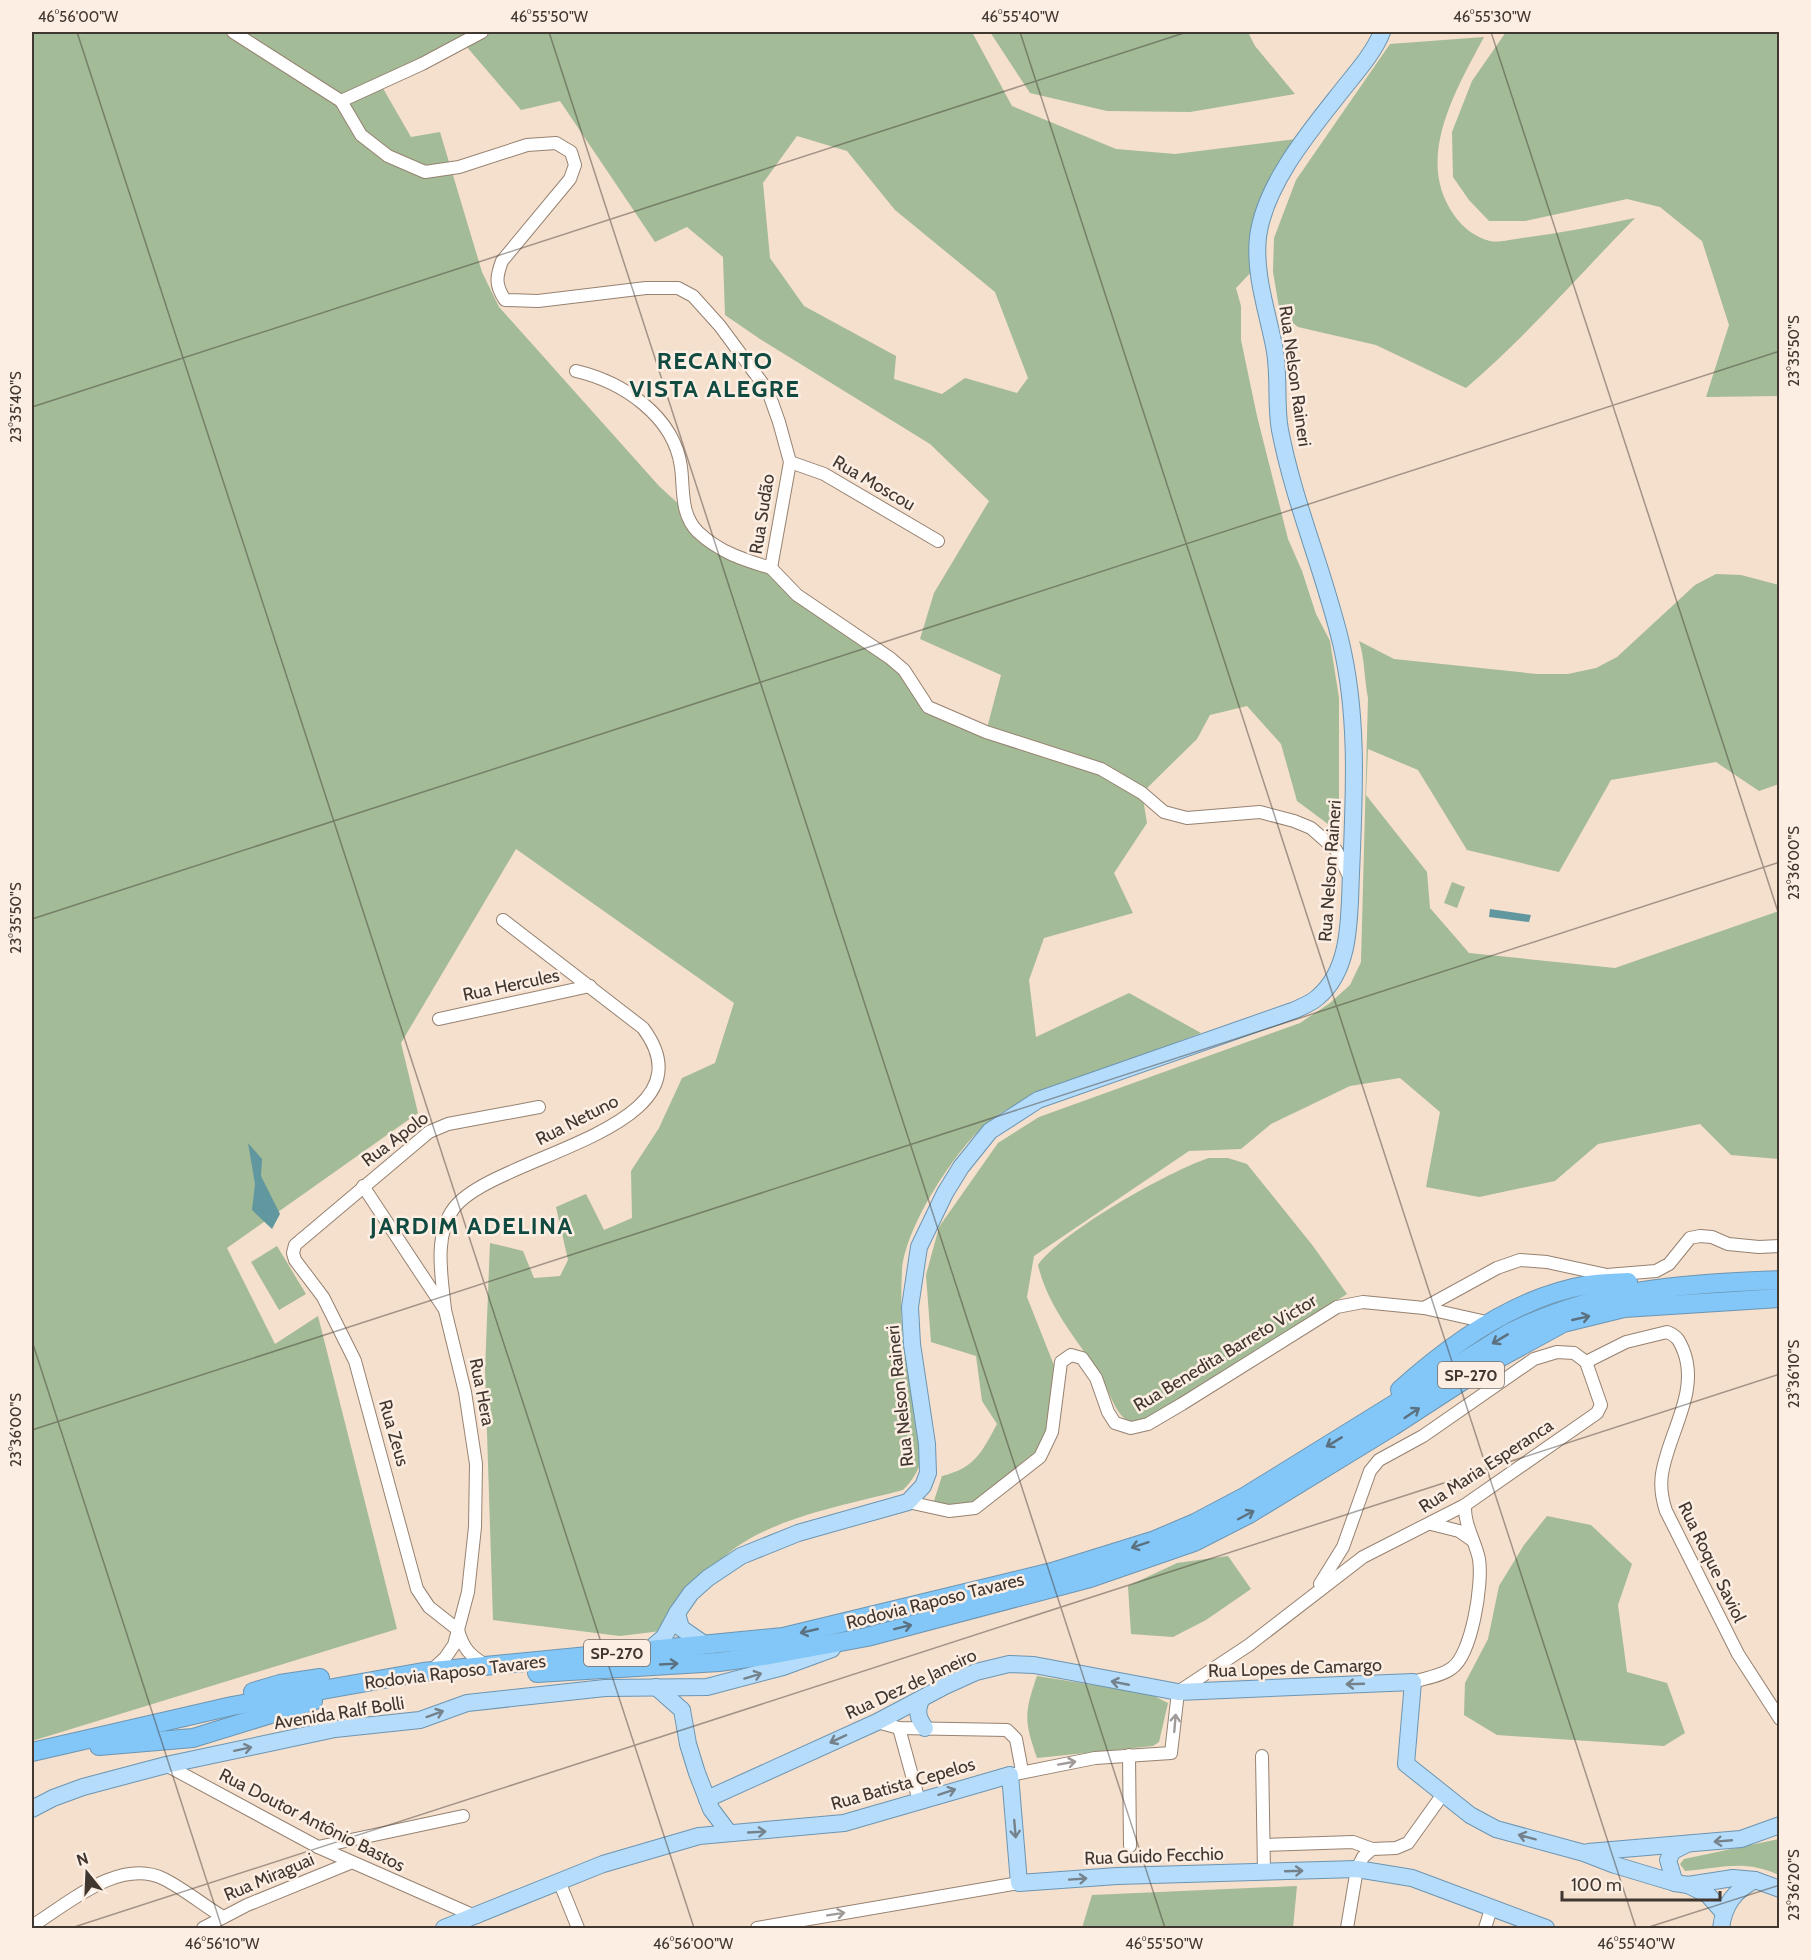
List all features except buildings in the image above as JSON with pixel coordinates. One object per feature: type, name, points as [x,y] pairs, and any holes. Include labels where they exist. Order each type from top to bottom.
[{"type":"highway","points":[[1362,1425],[1449,1349],[1491,1323],[1551,1295],[1587,1285],[1685,1279],[1713,1283]]},
{"type":"highway","name":"Rodovia Raposo Tavares","points":[[33,1753],[165,1720],[427,1672],[783,1637],[1052,1572],[1155,1540],[1194,1524],[1246,1496],[1472,1356],[1549,1314],[1583,1302],[1632,1290],[1779,1280]]},
{"type":"highway","name":"Rodovia Raposo Tavares","points":[[33,1753],[193,1738],[316,1700],[479,1676],[719,1662],[770,1655],[867,1636],[1090,1578],[1194,1542],[1249,1514],[1393,1426],[1490,1362],[1563,1323],[1624,1308],[1779,1298]]},
{"type":"main road","name":"Rua Nelson Raineri","points":[[908,1502],[922,1486],[928,1473],[925,1423],[912,1344],[910,1307],[919,1246],[929,1223],[961,1167],[990,1131],[1038,1100],[1295,1010],[1317,998],[1333,981],[1342,963],[1350,879],[1355,773],[1352,707],[1331,605],[1293,486],[1279,427],[1276,360],[1257,266],[1258,235],[1271,196],[1304,138],[1360,67],[1382,32]]},
{"type":"main road","points":[[650,1649],[664,1637],[691,1593],[708,1578],[741,1556],[798,1533],[908,1502]]},
{"type":"main road","points":[[677,1613],[681,1628],[705,1644]]},
{"type":"main road","name":"Avenida Ralf Bolli","points":[[32,1809],[83,1787],[166,1765],[335,1729],[420,1720],[467,1702],[546,1692],[696,1687],[750,1677],[867,1636]]},
{"type":"main road","name":"Rua Dez de Janeiro","points":[[709,1804],[976,1672],[1009,1664],[1034,1665],[1178,1692]]},
{"type":"main road","points":[[1413,1682],[1406,1764],[1470,1815],[1496,1828],[1682,1884],[1708,1895],[1722,1920]]},
{"type":"main road","name":"Rua Lopes de Camargo","points":[[1178,1692],[1413,1682]]},
{"type":"main road","points":[[656,1687],[682,1710],[688,1744],[709,1804],[729,1833]]},
{"type":"main road","points":[[682,1710],[696,1687]]},
{"type":"main road","points":[[921,1700],[918,1708],[919,1718],[926,1728]]},
{"type":"main road","points":[[1016,1773],[1019,1883]]},
{"type":"main road","name":"Rua Batista Cepelos","points":[[444,1929],[470,1921],[603,1864],[699,1836],[844,1823],[1016,1773]]},
{"type":"main road","points":[[699,1836],[709,1804]]},
{"type":"main road","points":[[1584,1853],[1741,1839],[1779,1825]]},
{"type":"main road","points":[[1682,1884],[1668,1860],[1673,1851],[1688,1844]]},
{"type":"main road","name":"Rua Guido Fecchio","points":[[1019,1883],[1117,1876],[1357,1869],[1412,1878],[1546,1929]]},
{"type":"main road","points":[[1682,1884],[1733,1878],[1755,1880],[1779,1889]]},
{"type":"main road","points":[[1722,1920],[1734,1894],[1755,1880]]},
{"type":"street","points":[[233,32],[341,101],[422,64],[482,32]]},
{"type":"street","name":"Rua Sudão","points":[[341,101],[361,135],[388,156],[425,171],[469,164],[527,145],[556,143],[571,152],[575,165],[570,179],[502,261],[496,277],[499,291],[505,300],[538,301],[646,288],[678,288],[693,296],[720,326],[768,390],[790,462],[771,568],[797,595],[890,657],[904,670],[928,707],[986,732],[1058,753],[1101,769],[1142,793],[1164,812],[1187,818],[1260,812],[1294,821],[1311,828],[1335,850],[1350,879]]},
{"type":"street","points":[[576,371],[616,384],[665,426],[677,444],[685,510],[698,531],[731,556],[771,568]]},
{"type":"street","name":"Rua Moscou","points":[[790,462],[824,474],[938,541]]},
{"type":"street","name":"Rua Netuno","points":[[445,1310],[442,1238],[454,1208],[481,1186],[594,1135],[634,1111],[652,1090],[661,1066],[655,1044],[643,1028],[502,920]]},
{"type":"street","name":"Rua Hercules","points":[[439,1019],[590,986]]},
{"type":"street","name":"Rua Apolo","points":[[295,1245],[429,1132],[448,1124],[539,1107]]},
{"type":"street","name":"Rua Hera","points":[[363,1186],[445,1310],[465,1392],[476,1464],[475,1527],[468,1592],[454,1645],[446,1658],[427,1672]]},
{"type":"street","points":[[1424,1308],[1497,1268],[1520,1260],[1547,1262],[1607,1275],[1656,1271],[1669,1264],[1690,1238],[1700,1236],[1712,1237],[1728,1244],[1779,1246]]},
{"type":"street","name":"Rua Zeus","points":[[295,1245],[293,1252],[295,1260],[323,1297],[355,1361],[417,1589],[429,1607],[457,1629]]},
{"type":"street","name":"Rua Benedita Barreto Victor","points":[[908,1502],[949,1511],[975,1508],[1040,1457],[1052,1432],[1061,1362],[1071,1355],[1082,1358],[1087,1364],[1115,1423],[1131,1428],[1148,1424],[1338,1307],[1363,1302],[1424,1308]]},
{"type":"street","points":[[1424,1308],[1491,1323]]},
{"type":"street","name":"Rua Roque Saviol","points":[[1586,1362],[1647,1335],[1667,1332],[1679,1340],[1689,1365],[1688,1387],[1662,1474],[1661,1495],[1666,1511],[1738,1654],[1779,1719]]},
{"type":"street","points":[[1315,1592],[1343,1547],[1370,1471],[1379,1460],[1423,1436],[1534,1359],[1557,1352],[1574,1353],[1586,1362]]},
{"type":"street","name":"Rua Maria Esperanca","points":[[1178,1692],[1249,1645],[1363,1557],[1465,1505],[1597,1413],[1601,1405],[1586,1362]]},
{"type":"street","points":[[1413,1682],[1451,1670],[1466,1652],[1478,1595],[1479,1560],[1467,1523],[1465,1505]]},
{"type":"street","points":[[1431,1524],[1459,1531],[1472,1540]]},
{"type":"street","points":[[457,1629],[462,1644],[470,1655],[486,1665]]},
{"type":"street","points":[[877,1722],[899,1728],[1007,1730],[1016,1739],[1016,1773],[1095,1758],[1171,1753],[1178,1692]]},
{"type":"street","points":[[899,1728],[919,1801]]},
{"type":"street","points":[[1128,1755],[1130,1846]]},
{"type":"street","points":[[1262,1756],[1264,1871]]},
{"type":"street","name":"Rua Doutor Antônio Bastos","points":[[166,1765],[318,1847],[470,1921]]},
{"type":"street","points":[[1264,1845],[1353,1842],[1372,1850],[1396,1848],[1408,1843],[1443,1794]]},
{"type":"street","points":[[318,1847],[463,1816]]},
{"type":"street","points":[[1347,1929],[1357,1869],[1363,1857],[1372,1850]]},
{"type":"street","name":"Rua Miraguai","points":[[203,1929],[223,1917],[350,1863]]},
{"type":"street","points":[[32,1926],[117,1875],[137,1871],[163,1879],[223,1917]]},
{"type":"street","points":[[559,1881],[578,1929]]},
{"type":"street","name":"Rua Guido Fecchio","points":[[758,1929],[1019,1883]]},
{"type":"street","points":[[1485,1929],[1491,1909]]},
{"type":"green space","points":[[32,32],[972,32],[1012,106],[1116,149],[1175,154],[1304,138],[1271,196],[1257,266],[1236,288],[1241,306],[1241,340],[1257,416],[1288,539],[1302,571],[1316,614],[1330,641],[1339,698],[1339,837],[1336,830],[1297,801],[1281,744],[1247,706],[1210,715],[1197,739],[1142,793],[1147,823],[1114,873],[1133,913],[1044,938],[1029,980],[1036,1037],[1129,993],[1201,1033],[1017,1104],[996,1116],[974,1135],[933,1191],[912,1234],[902,1271],[902,1330],[924,1434],[922,1454],[916,1473],[903,1490],[807,1515],[759,1534],[738,1546],[720,1561],[697,1586],[661,1631],[620,1636],[493,1620],[485,1370],[490,1243],[523,1251],[534,1278],[560,1276],[568,1260],[556,1207],[586,1194],[604,1230],[632,1218],[631,1171],[659,1128],[682,1078],[715,1063],[734,1003],[516,849],[401,1043],[418,1113],[227,1248],[275,1344],[318,1316],[397,1629],[32,1741]],"holes":[[[460,39],[521,110],[560,101],[655,242],[687,227],[723,257],[725,315],[930,444],[989,501],[934,593],[920,639],[1001,675],[987,728],[928,707],[890,658],[797,595],[771,568],[697,531],[685,510],[659,486],[499,307],[482,272],[440,132],[411,137],[377,78]],[[797,136],[847,151],[895,210],[995,292],[1028,378],[1017,393],[965,378],[942,394],[894,379],[896,356],[804,306],[770,258],[763,183]]]},
{"type":"green space","points":[[990,32],[1248,32],[1255,46],[1295,94],[1190,112],[1107,111],[1030,93]]},
{"type":"green space","points":[[1506,32],[1779,32],[1779,396],[1706,397],[1729,325],[1702,241],[1660,207],[1627,199],[1525,221],[1489,221],[1469,200],[1453,177],[1452,132],[1472,81]]},
{"type":"green space","points":[[1484,37],[1452,102],[1439,148],[1438,171],[1443,193],[1457,219],[1475,235],[1485,240],[1498,242],[1635,218],[1531,327],[1466,388],[1376,345],[1298,327],[1280,313],[1273,272],[1274,238],[1296,180],[1390,44]]},
{"type":"green space","points":[[1716,574],[1741,575],[1779,585],[1779,784],[1759,791],[1716,762],[1611,780],[1559,872],[1467,850],[1418,770],[1368,749],[1366,795],[1427,872],[1430,908],[1469,953],[1615,968],[1779,911],[1779,1159],[1731,1155],[1700,1124],[1598,1144],[1555,1181],[1479,1197],[1426,1187],[1440,1112],[1400,1078],[1350,1086],[1271,1124],[1241,1149],[1189,1151],[1034,1256],[1027,1297],[1057,1373],[1050,1431],[1039,1456],[974,1507],[948,1510],[933,1504],[942,1476],[953,1473],[976,1458],[997,1424],[982,1401],[976,1356],[931,1342],[926,1275],[939,1227],[998,1143],[1039,1117],[1300,1023],[1330,1003],[1350,985],[1361,962],[1368,698],[1359,641],[1394,659],[1537,674],[1568,674],[1596,668],[1617,657],[1695,585]]},
{"type":"green space","points":[[1452,882],[1465,887],[1457,908],[1444,903]]},
{"type":"green space","points":[[1209,1158],[1228,1158],[1247,1164],[1313,1246],[1347,1294],[1145,1421],[1129,1421],[1115,1406],[1099,1373],[1055,1308],[1038,1265],[1050,1251],[1069,1236],[1117,1204]]},
{"type":"green space","points":[[277,1246],[306,1294],[279,1310],[251,1262]]},
{"type":"green space","points":[[1547,1516],[1591,1525],[1632,1564],[1618,1605],[1627,1672],[1667,1683],[1685,1733],[1664,1746],[1497,1735],[1464,1715],[1465,1683],[1488,1639],[1499,1586],[1524,1545]]},
{"type":"green space","points":[[1228,1556],[1251,1589],[1206,1620],[1173,1637],[1131,1634],[1128,1586],[1177,1563]]},
{"type":"green space","points":[[1037,1676],[1150,1694],[1168,1703],[1159,1742],[1153,1746],[1037,1758],[1027,1717]]},
{"type":"green space","points":[[1779,1839],[1779,1875],[1743,1866],[1685,1871],[1680,1864],[1684,1859]]},
{"type":"green space","points":[[1297,1886],[1293,1928],[1082,1928],[1092,1895]]},
{"type":"water","points":[[1490,909],[1531,915],[1529,922],[1489,917]]},
{"type":"water","points":[[248,1143],[262,1159],[261,1176],[280,1214],[272,1229],[252,1210],[255,1184]]},
{"type":"district","name":"RECANTO VISTA ALEGRE","points":[[715,374]]},
{"type":"district","name":"JARDIM ADELINA","points":[[472,1225]]}]
